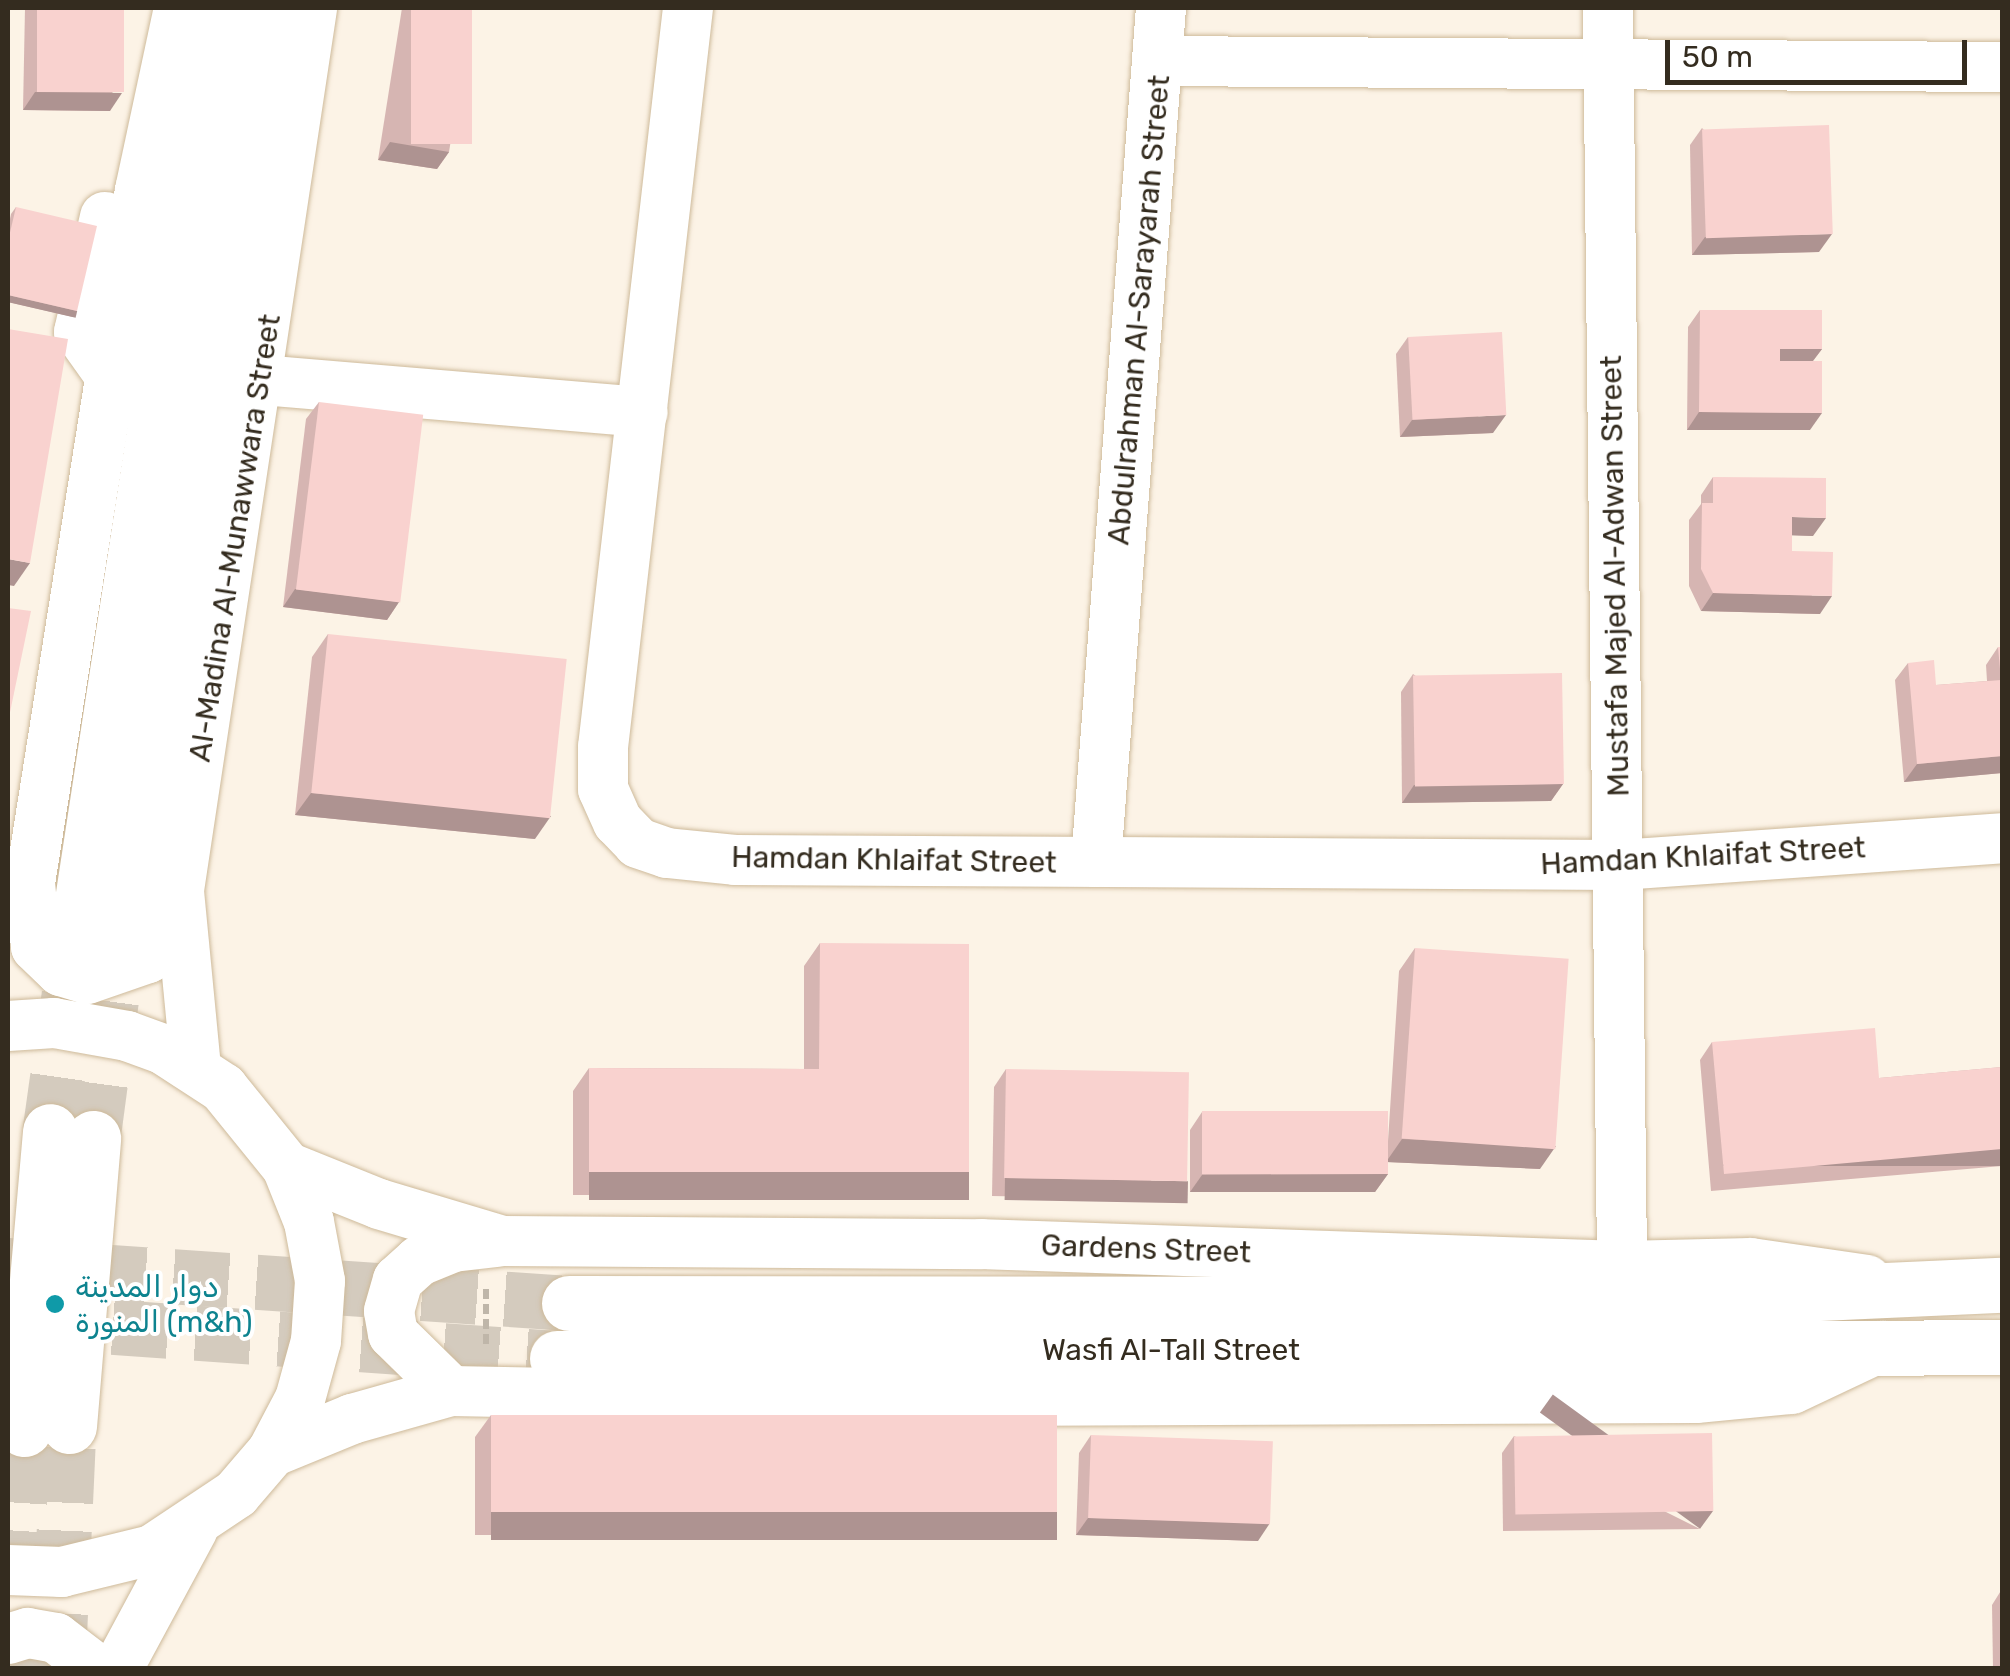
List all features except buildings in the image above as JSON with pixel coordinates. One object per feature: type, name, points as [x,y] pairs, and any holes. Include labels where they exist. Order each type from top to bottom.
[{"type":"main road","name":"Al-Madina Al-Munawwara Street","points":[[209,8],[189,202],[98,938],[261,8]]},
{"type":"main road","points":[[46,1428],[72,1135]]},
{"type":"main road","points":[[1788,1322],[1903,1291],[2002,1285]]},
{"type":"main road","name":"Wasfi Al-Tall Street","points":[[570,1302],[1576,1304],[1788,1322]]},
{"type":"main road","points":[[1788,1322],[1883,1346],[2002,1346]]},
{"type":"main road","name":"Wasfi Al-Tall Street","points":[[557,1358],[1788,1322]]},
{"type":"street","points":[[179,8],[140,190],[19,901],[36,948],[61,971],[87,979],[148,958],[179,890]]},
{"type":"street","name":"Al-Madina Al-Munawwara Street","points":[[196,1068],[179,890],[261,380],[312,8]]},
{"type":"street","name":"Hamdan Khlaifat Street","points":[[688,8],[602,747],[603,789],[618,822],[638,843],[667,854],[735,860],[1620,865],[2002,838]]},
{"type":"street","points":[[1157,61],[1161,8]]},
{"type":"street","name":"Mustafa Majed Al-Adwan Street","points":[[1608,8],[1605,66],[1620,865],[1622,1266]]},
{"type":"street","name":"Abdulrahman Al-Sarayarah Street","points":[[1096,862],[1157,61],[2002,67]]},
{"type":"street","points":[[261,380],[643,412]]},
{"type":"street","points":[[8,1026],[91,1027],[163,1049],[196,1068],[248,1112],[287,1167],[309,1222],[318,1302],[316,1341],[300,1399],[272,1452],[236,1494],[194,1528],[108,1565],[8,1570]]},
{"type":"street","name":"Gardens Street","points":[[287,1167],[364,1199],[494,1242],[982,1244],[1622,1266],[1815,1268],[1903,1291]]},
{"type":"street","points":[[469,1392],[408,1356],[393,1334],[388,1310],[398,1280],[419,1261],[494,1242]]},
{"type":"street","points":[[272,1452],[352,1419],[469,1392],[980,1401],[1714,1398],[1792,1389],[1883,1346]]},
{"type":"street","points":[[118,1668],[194,1528]]},
{"type":"street","points":[[8,1639],[28,1632],[56,1638],[95,1668]]},
{"type":"path","points":[[469,1392],[494,1242]]},
{"type":"tunnel","points":[[93,1138],[119,943]]},
{"type":"tunnel","points":[[50,1131],[72,975]]},
{"type":"tunnel","points":[[8,1265],[569,1303]]},
{"type":"tunnel","points":[[30,1321],[557,1358]]},
{"type":"tunnel","points":[[58,1668],[69,1426]]},
{"type":"tunnel","points":[[9,1668],[24,1429]]},
{"type":"place","name":"دوار المدينة المنورة (m&h)","points":[[55,1304]]}]
